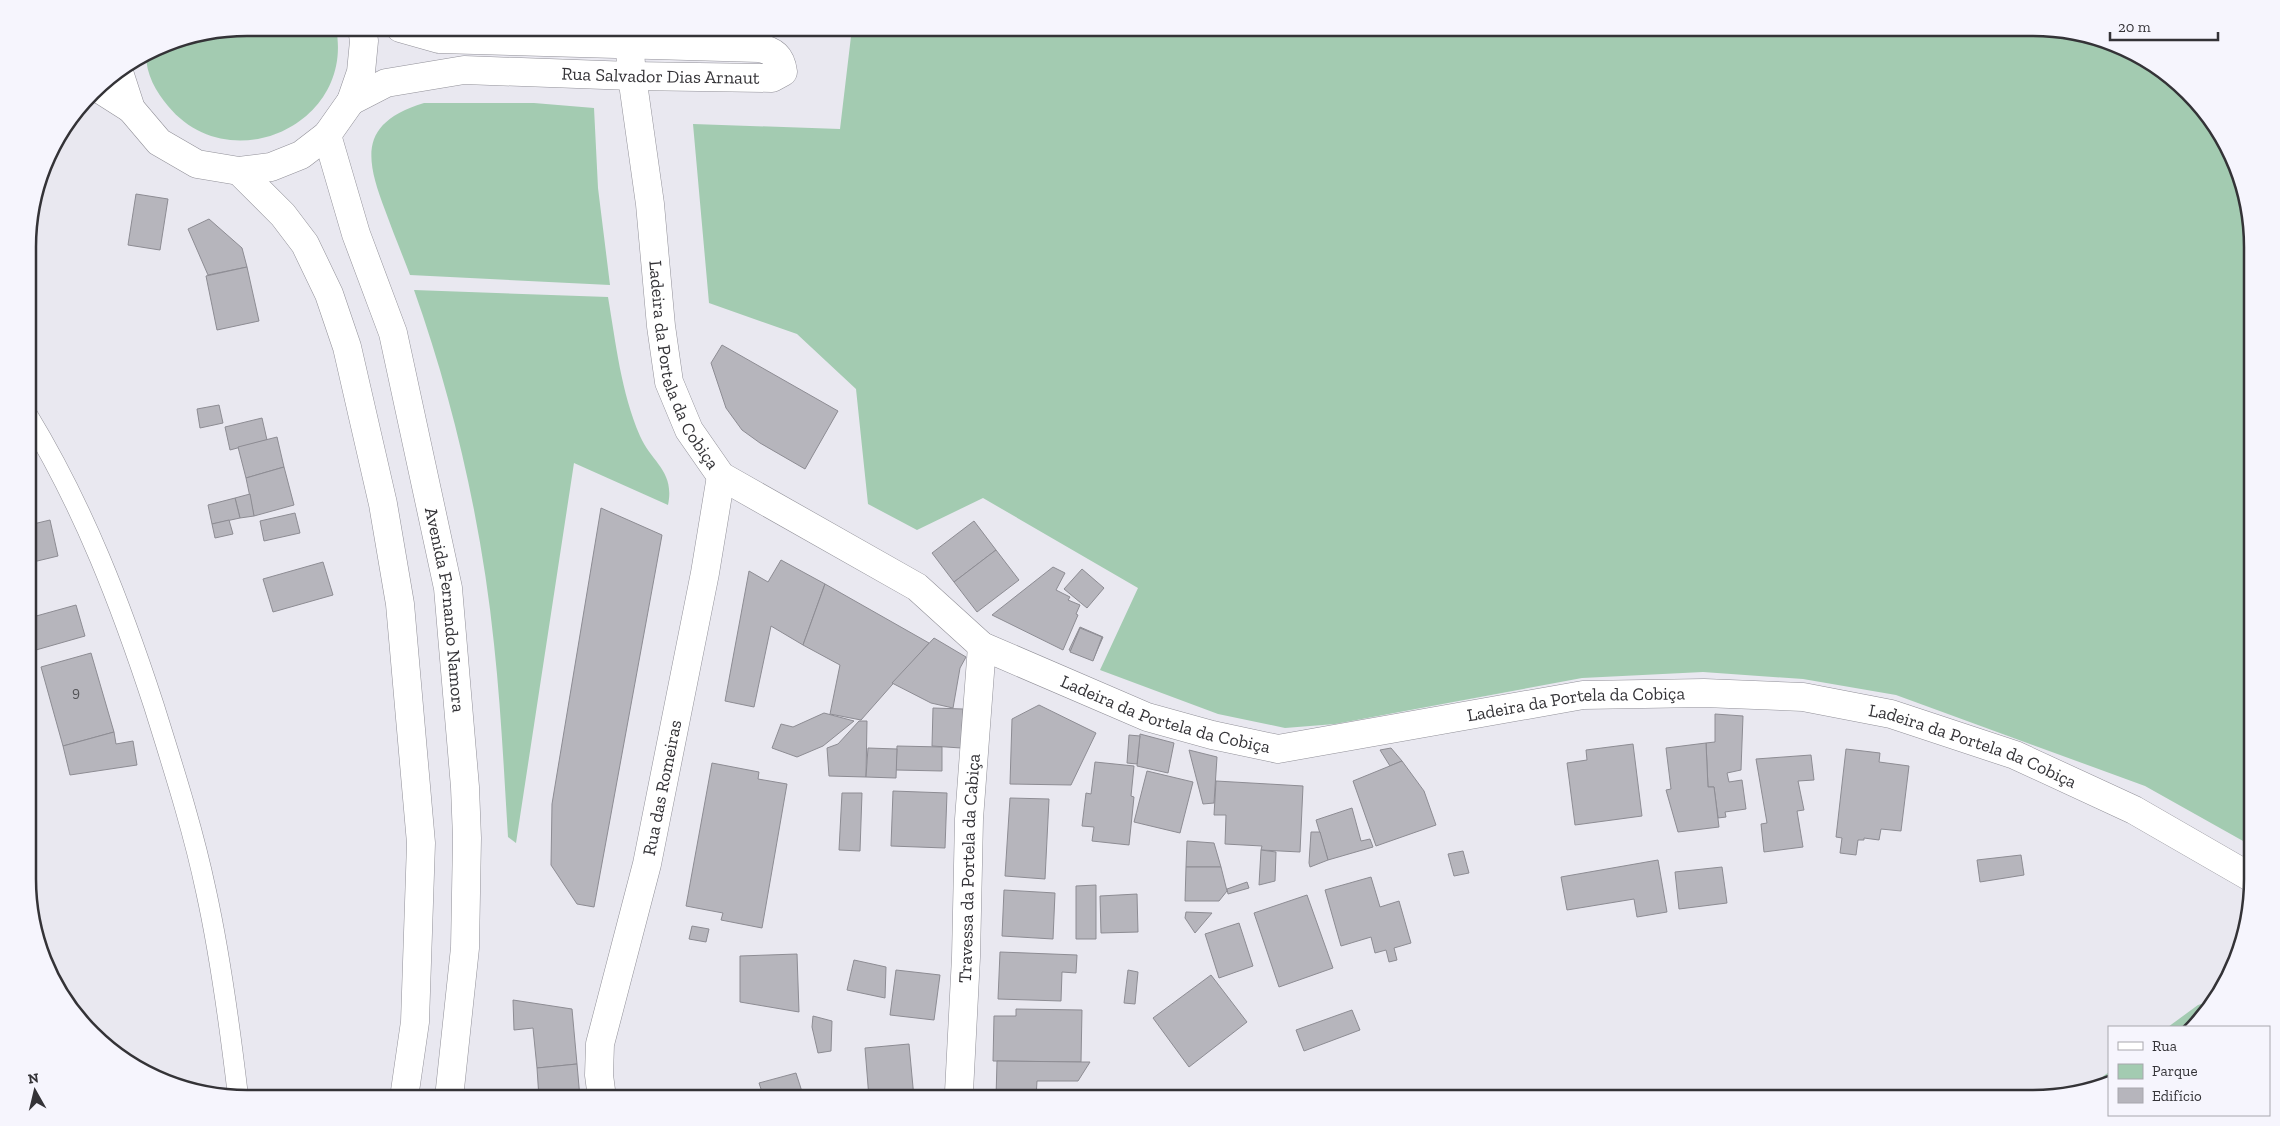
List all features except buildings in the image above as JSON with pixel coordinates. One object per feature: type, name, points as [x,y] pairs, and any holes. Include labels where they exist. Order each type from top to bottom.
[{"type":"street","points":[[105,92],[131,109],[159,142],[197,164],[239,171],[271,167],[301,155],[327,136],[351,102],[361,72],[363,36]]},
{"type":"street","name":"Rua Salvador Dias Arnaut","points":[[351,102],[386,83],[464,70],[632,76],[772,78],[783,72],[782,61],[773,51],[759,48],[628,36],[439,39],[428,36]]},
{"type":"street","name":"Ladeira da Portela da Cobiça","points":[[628,36],[650,204],[661,326],[669,382],[689,430],[721,476],[917,587],[982,646],[1147,717],[1212,735],[1278,749],[1583,695],[1704,693],[1803,697],[1891,714],[2015,755],[2134,810],[2244,873]]},
{"type":"street","points":[[120,79],[131,109]]},
{"type":"street","name":"Avenida Fernando Namora","points":[[327,136],[356,234],[393,333],[448,588],[465,787],[467,838],[465,948],[450,1090]]},
{"type":"street","points":[[239,171],[283,215],[305,244],[329,294],[347,347],[383,504],[400,604],[421,843],[415,1022],[405,1090]]},
{"type":"street","name":"Rua das Romeiras","points":[[601,1090],[599,1075],[600,1044],[652,837],[705,573],[721,476]]},
{"type":"street","name":"Travessa da Portela da Cabiça","points":[[959,1090],[966,957],[969,818],[982,646]]},
{"type":"lane","points":[[36,430],[84,517],[99,553],[123,615],[170,757],[206,891],[229,1021],[237,1089]]},
{"type":"green space","points":[[247,36],[336,36],[337,62],[326,91],[308,115],[282,131],[253,140],[223,139],[194,128],[168,106],[152,82],[146,62],[166,52],[206,40]]},
{"type":"green space","points":[[851,36],[2033,36],[2061,38],[2088,43],[2114,52],[2138,64],[2182,98],[2208,130],[2216,142],[2233,179],[2242,219],[2244,247],[2244,842],[2145,786],[1896,695],[1803,679],[1703,672],[1582,678],[1335,724],[1285,728],[1218,714],[1100,670],[1138,588],[983,498],[917,530],[868,504],[856,389],[797,334],[709,303],[693,124],[840,129]]},
{"type":"green space","points":[[424,103],[534,103],[594,108],[598,188],[610,285],[410,275],[378,191],[371,158],[373,144],[378,132],[388,121],[403,111]]},
{"type":"green space","points":[[414,290],[608,297],[620,368],[633,419],[640,436],[661,468],[668,484],[668,505],[574,463],[516,843],[508,837],[494,644],[489,600],[474,510],[442,376]]},
{"type":"green space","points":[[2203,1003],[2184,1026],[2169,1026]]},
{"type":"green space","points":[[2108,1073],[2108,1076],[2098,1080]]}]
